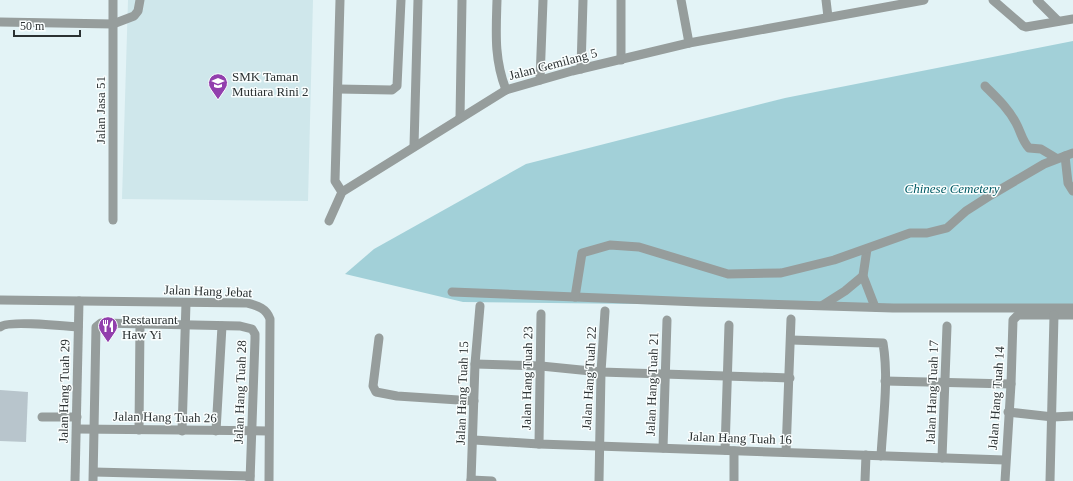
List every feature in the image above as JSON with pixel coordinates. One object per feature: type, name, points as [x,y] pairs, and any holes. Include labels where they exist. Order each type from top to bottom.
[{"type":"street","name":"Jalan Jasa 51","points":[[113,0],[114,220]]},
{"type":"street","points":[[0,22],[113,24],[134,16],[138,11],[140,0]]},
{"type":"street","points":[[329,221],[342,192],[335,181],[340,0]]},
{"type":"street","points":[[338,89],[392,90],[397,86],[401,0]]},
{"type":"street","points":[[414,146],[418,0]]},
{"type":"street","points":[[460,118],[462,0]]},
{"type":"street","points":[[497,0],[496,54],[499,72],[506,90]]},
{"type":"street","points":[[540,80],[543,0]]},
{"type":"street","points":[[581,69],[583,0]]},
{"type":"street","points":[[621,60],[622,0]]},
{"type":"street","points":[[681,0],[689,43]]},
{"type":"street","points":[[826,0],[828,17]]},
{"type":"street","name":"Jalan Gemilang 5","points":[[342,192],[506,90],[581,69],[689,43],[924,0]]},
{"type":"street","points":[[993,0],[1023,26],[1036,26],[1073,19]]},
{"type":"street","points":[[1036,0],[1058,21]]},
{"type":"street","points":[[985,86],[1002,102],[1029,148],[1041,149],[1065,156]]},
{"type":"street","points":[[1065,156],[1068,183],[1073,191]]},
{"type":"street","points":[[575,297],[582,253],[610,245],[640,247],[654,250],[728,274],[781,273],[834,260],[910,233],[927,233],[947,228],[966,211],[991,195],[1065,156]]},
{"type":"street","points":[[867,249],[863,276],[875,307]]},
{"type":"street","points":[[823,305],[846,291],[863,276]]},
{"type":"street","points":[[452,292],[699,302],[875,307],[1073,308]]},
{"type":"street","name":"Jalan Hang Jebat","points":[[0,300],[247,304],[260,307],[267,312],[270,319],[268,431],[269,481]]},
{"type":"street","name":"Jalan Hang Tuah 29","points":[[75,481],[79,301]]},
{"type":"street","points":[[182,431],[186,303]]},
{"type":"street","name":"Jalan Hang Tuah 15","points":[[471,480],[480,306]]},
{"type":"street","name":"Jalan Hang Tuah 22","points":[[599,481],[601,372],[605,311]]},
{"type":"street","name":"Jalan Hang Tuah 23","points":[[539,444],[542,314]]},
{"type":"street","points":[[1050,481],[1053,417],[1054,315],[1073,315]]},
{"type":"street","name":"Jalan Hang Tuah 14","points":[[1004,481],[1011,384],[1013,320],[1015,316],[1054,315]]},
{"type":"street","points":[[786,452],[790,378],[791,319]]},
{"type":"street","name":"Jalan Hang Tuah 21","points":[[663,448],[667,320]]},
{"type":"street","points":[[0,327],[3,324],[18,323],[78,327]]},
{"type":"street","name":"Jalan Hang Tuah 28","points":[[93,477],[96,327],[101,323],[185,326],[246,326],[255,334],[250,479]]},
{"type":"street","points":[[139,430],[140,324]]},
{"type":"street","points":[[729,325],[727,374],[729,450],[734,481]]},
{"type":"street","points":[[216,431],[222,326]]},
{"type":"street","name":"Jalan Hang Tuah 17","points":[[942,458],[947,326]]},
{"type":"street","points":[[380,338],[373,386],[376,392],[397,396],[474,401]]},
{"type":"street","points":[[791,340],[883,343],[885,355],[885,381],[881,456]]},
{"type":"street","points":[[476,364],[541,366],[601,372],[727,374],[790,378]]},
{"type":"street","points":[[885,381],[1011,384]]},
{"type":"street","points":[[1008,412],[1053,417],[1073,416]]},
{"type":"street","points":[[42,417],[77,417]]},
{"type":"street","name":"Jalan Hang Tuah 26","points":[[77,429],[268,431]]},
{"type":"street","name":"Jalan Hang Tuah 16","points":[[474,440],[539,444],[1005,460]]},
{"type":"street","points":[[865,481],[866,455]]},
{"type":"street","points":[[93,477],[250,479]]},
{"type":"street","points":[[471,480],[492,481]]},
{"type":"shaded area","name":"SMK Taman Mutiara Rini 2","points":[[128,0],[313,0],[308,201],[122,199]]},
{"type":"green space","name":"Chinese Cemetery","points":[[1073,41],[1073,309],[463,302],[345,274],[374,249],[526,164],[785,98]]},
{"type":"building","points":[[0,390],[28,392],[26,442],[0,441]]},
{"type":"place","name":"SMK Taman Mutiara Rini 2","points":[[218,100]]},
{"type":"place","name":"Restaurant Haw Yi","points":[[108,343]]}]
